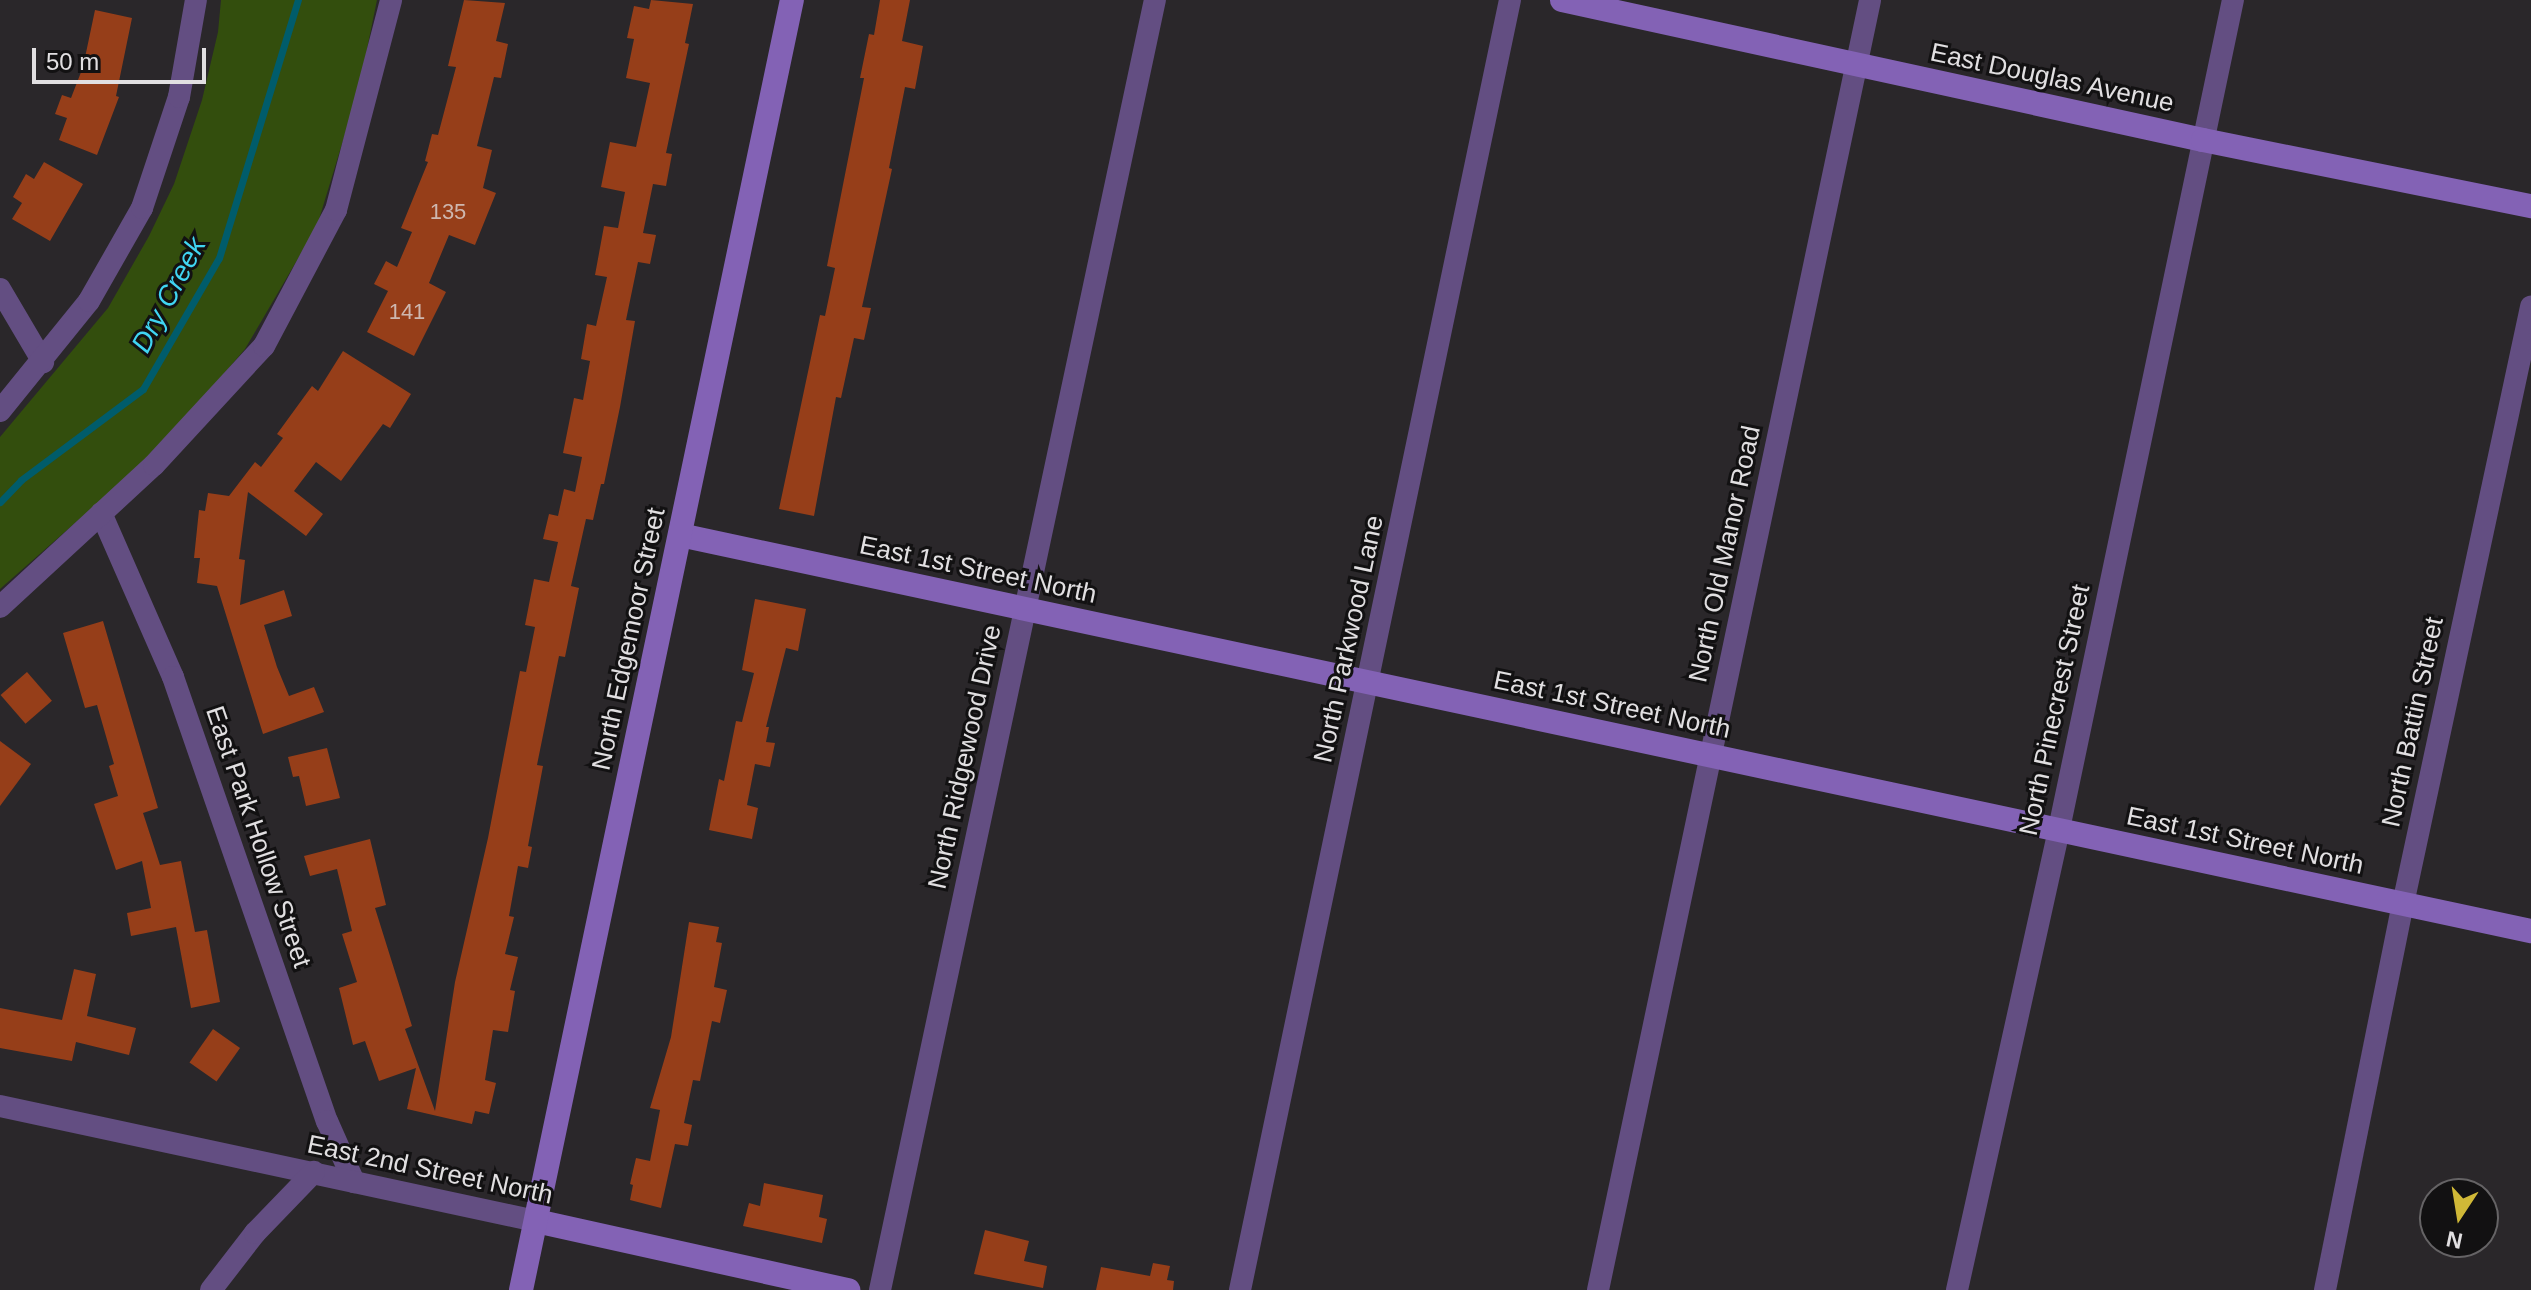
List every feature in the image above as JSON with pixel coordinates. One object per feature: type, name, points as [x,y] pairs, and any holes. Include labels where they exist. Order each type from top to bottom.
[{"type":"street","points":[[0,411],[43,362],[89,301],[142,208],[179,97],[196,0]]},
{"type":"street","points":[[0,607],[154,465],[264,346],[336,210],[391,0]]},
{"type":"street","name":"North Edgemoor Street","points":[[521,1290],[792,0]]},
{"type":"street","name":"North Ridgewood Drive","points":[[880,1290],[1155,0]]},
{"type":"street","name":"North Parkwood Lane","points":[[1240,1290],[1510,0]]},
{"type":"street","name":"East Douglas Avenue","points":[[1562,0],[2203,140],[2531,206]]},
{"type":"street","name":"North Old Manor Road","points":[[1598,1290],[1870,0]]},
{"type":"street","name":"North Pinecrest Street","points":[[1957,1290],[2059,829],[2233,0]]},
{"type":"street","points":[[0,289],[43,362]]},
{"type":"street","name":"North Battin Street","points":[[2325,1290],[2403,904],[2531,307]]},
{"type":"street","name":"East Park Hollow Street","points":[[101,513],[173,677],[327,1121],[354,1182]]},
{"type":"street","name":"East 1st Street North","points":[[680,535],[2531,931]]},
{"type":"street","name":"East 2nd Street North","points":[[0,1106],[848,1290]]},
{"type":"street","points":[[211,1290],[255,1233],[314,1172]]},
{"type":"green space","points":[[221,0],[377,0],[359,88],[317,226],[245,349],[198,404],[142,464],[0,589],[0,437],[108,308],[149,236],[174,184],[202,100],[218,32]]},
{"type":"building","points":[[464,0],[505,3],[496,41],[508,44],[501,78],[494,77],[477,146],[492,150],[483,188],[496,193],[475,245],[449,235],[429,283],[446,292],[414,356],[367,332],[388,291],[374,284],[386,261],[397,267],[412,232],[401,228],[428,162],[425,161],[432,134],[438,135],[456,67],[448,66]]},
{"type":"building","points":[[651,0],[693,4],[685,43],[689,44],[666,153],[672,154],[666,186],[653,184],[643,233],[656,235],[650,264],[638,262],[626,320],[635,321],[620,407],[604,484],[601,484],[593,520],[586,519],[571,586],[579,588],[565,657],[559,656],[537,765],[543,766],[528,846],[532,847],[528,868],[518,866],[509,916],[514,917],[505,954],[518,957],[510,990],[515,991],[508,1032],[493,1030],[485,1080],[496,1083],[489,1114],[475,1111],[472,1124],[407,1109],[416,1068],[379,1081],[365,1041],[353,1045],[339,988],[357,982],[342,934],[352,931],[337,869],[310,876],[304,856],[370,839],[386,905],[375,908],[412,1026],[405,1029],[435,1111],[455,982],[488,838],[520,671],[526,672],[535,627],[525,625],[534,579],[549,582],[558,542],[543,539],[549,514],[558,516],[564,489],[575,492],[582,457],[563,453],[574,398],[583,400],[590,361],[581,359],[587,324],[596,326],[607,277],[595,275],[604,226],[618,228],[625,192],[601,187],[610,142],[636,147],[650,83],[626,78],[634,39],[627,38],[634,6],[649,9]]},
{"type":"building","points":[[880,0],[910,0],[902,41],[923,46],[915,89],[905,87],[889,168],[892,169],[862,307],[871,308],[864,340],[854,338],[841,398],[836,397],[814,516],[779,509],[820,315],[825,316],[835,268],[827,266],[864,78],[860,78],[869,34],[874,35]]},
{"type":"building","points":[[95,10],[132,18],[116,96],[119,97],[97,155],[59,140],[67,118],[55,114],[62,95],[71,98],[83,67]]},
{"type":"building","points":[[44,162],[83,184],[50,241],[12,219],[22,203],[13,197],[26,174],[34,179]]},
{"type":"building","points":[[343,351],[411,394],[390,428],[383,424],[341,481],[316,462],[294,491],[323,514],[306,536],[248,492],[239,559],[245,560],[240,605],[284,590],[292,616],[264,625],[277,667],[289,696],[314,687],[324,712],[263,734],[217,586],[197,583],[200,558],[194,558],[199,510],[205,511],[208,493],[229,496],[255,462],[261,467],[283,438],[277,434],[312,386],[318,391]]},
{"type":"building","points":[[755,599],[806,609],[798,651],[786,648],[766,727],[769,727],[766,742],[775,743],[770,767],[755,764],[747,805],[758,808],[752,839],[709,830],[719,779],[724,781],[736,721],[742,722],[754,673],[742,670]]},
{"type":"building","points":[[103,621],[158,808],[143,813],[160,865],[181,861],[195,932],[207,930],[220,1002],[191,1008],[176,927],[131,936],[127,913],[151,908],[142,861],[116,870],[94,804],[118,796],[109,766],[114,764],[97,705],[85,708],[63,633]]},
{"type":"building","points":[[27,672],[52,701],[26,724],[1,695]]},
{"type":"building","points":[[0,741],[31,764],[0,806]]},
{"type":"building","points":[[327,748],[340,798],[306,806],[299,776],[293,777],[288,757]]},
{"type":"building","points":[[689,922],[719,927],[716,942],[722,943],[714,987],[727,990],[720,1023],[712,1021],[700,1081],[693,1080],[684,1123],[692,1125],[688,1146],[675,1144],[661,1208],[630,1200],[633,1185],[630,1184],[636,1158],[650,1161],[660,1110],[650,1108],[671,1037]]},
{"type":"building","points":[[74,969],[96,974],[87,1016],[136,1028],[129,1055],[76,1042],[72,1061],[0,1048],[0,1008],[62,1020]]},
{"type":"building","points":[[213,1029],[240,1048],[217,1082],[189,1063]]},
{"type":"building","points":[[764,1183],[823,1195],[819,1217],[827,1219],[822,1243],[743,1226],[749,1203],[760,1206]]},
{"type":"building","points":[[985,1230],[1029,1241],[1024,1261],[1047,1266],[1043,1288],[974,1274]]},
{"type":"building","points":[[1153,1263],[1170,1266],[1167,1280],[1174,1281],[1173,1290],[1096,1290],[1101,1267],[1150,1276]]},
{"type":"waterway","name":"Dry Creek","points":[[0,502],[21,480],[143,389],[219,258],[298,0]]}]
